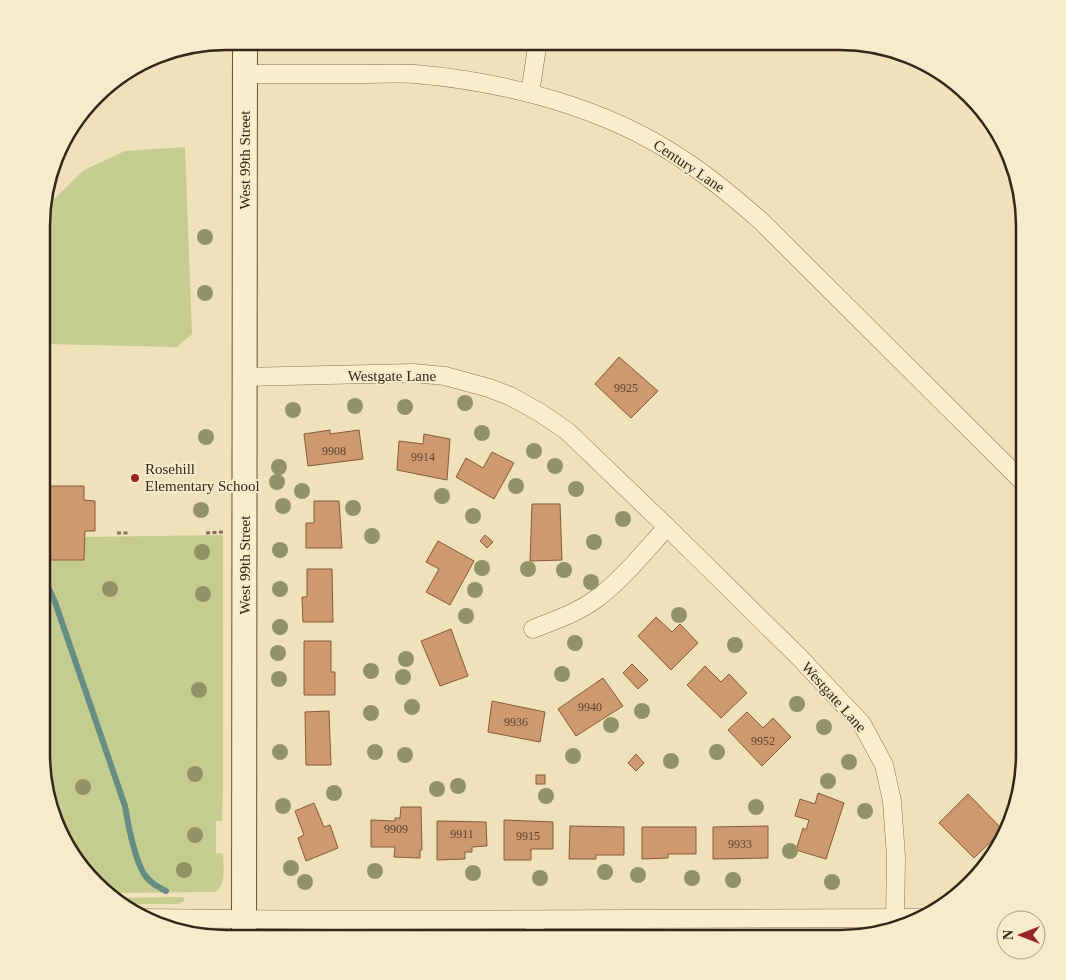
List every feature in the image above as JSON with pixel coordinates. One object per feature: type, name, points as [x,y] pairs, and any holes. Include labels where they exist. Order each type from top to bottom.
[{"type":"street","name":"West 99th Street","points":[[245,50],[245,928]]},
{"type":"street","points":[[530,93],[537,50]]},
{"type":"street","name":"Century Lane","points":[[245,74],[412,74],[474,80],[530,93],[592,113],[644,137],[681,158],[727,191],[769,229],[1016,476]]},
{"type":"street","name":"Westgate Lane","points":[[245,377],[413,373],[446,376],[510,396],[540,412],[567,431],[798,657],[862,724],[884,765],[892,801],[896,857],[895,918]]},
{"type":"street","points":[[533,629],[569,615],[596,599],[620,577],[667,527]]},
{"type":"street","points":[[168,920],[245,928],[269,920],[904,918]]},
{"type":"street","points":[[535,920],[535,930]]},
{"type":"path","points":[[117,533],[129,532]]},
{"type":"path","points":[[206,532],[226,532]]},
{"type":"green space","points":[[185,147],[192,334],[177,347],[50,344],[50,214],[52,201],[84,170],[125,151]]},
{"type":"green space","points":[[223,535],[223,785],[222,821],[216,821],[216,853],[223,854],[224,870],[223,881],[215,892],[118,893],[86,861],[68,832],[59,811],[50,766],[50,596],[54,603],[56,601],[50,587],[50,560],[84,560],[85,537]]},
{"type":"green space","points":[[184,897],[184,901],[179,904],[135,904],[125,898]]},
{"type":"building","points":[[619,357],[658,391],[631,418],[595,384]]},
{"type":"building","points":[[330,430],[330,434],[359,430],[363,459],[308,466],[304,434]]},
{"type":"building","points":[[424,434],[450,439],[447,480],[397,470],[399,441],[423,444]]},
{"type":"building","points":[[492,452],[514,463],[494,499],[456,477],[466,458],[483,468]]},
{"type":"building","points":[[50,486],[84,486],[84,500],[95,501],[95,531],[85,531],[84,560],[50,560]]},
{"type":"building","points":[[314,501],[339,501],[342,548],[306,548],[306,523],[314,523]]},
{"type":"building","points":[[532,504],[560,504],[562,560],[530,561]]},
{"type":"building","points":[[485,535],[493,542],[487,548],[480,541]]},
{"type":"building","points":[[438,541],[474,561],[450,605],[426,592],[439,569],[426,562]]},
{"type":"building","points":[[307,569],[332,569],[333,622],[303,622],[302,597],[307,597]]},
{"type":"building","points":[[656,617],[672,632],[680,624],[698,643],[671,670],[638,636]]},
{"type":"building","points":[[451,629],[468,676],[440,686],[421,641]]},
{"type":"building","points":[[304,641],[331,641],[331,672],[335,672],[335,695],[304,695]]},
{"type":"building","points":[[632,664],[648,680],[638,689],[623,673]]},
{"type":"building","points":[[705,666],[721,682],[729,674],[747,693],[721,718],[687,685]]},
{"type":"building","points":[[603,678],[623,706],[576,736],[558,709]]},
{"type":"building","points":[[492,701],[545,712],[540,742],[488,732]]},
{"type":"building","points":[[329,711],[331,765],[306,765],[305,712]]},
{"type":"building","points":[[747,712],[763,728],[773,718],[791,737],[762,766],[728,730]]},
{"type":"building","points":[[636,754],[644,763],[636,771],[628,763]]},
{"type":"building","points":[[536,775],[545,775],[545,784],[536,784]]},
{"type":"building","points":[[818,793],[844,803],[826,859],[796,850],[803,828],[806,830],[809,820],[795,816],[800,799],[815,804]]},
{"type":"building","points":[[968,794],[1000,827],[994,839],[974,858],[939,823]]},
{"type":"building","points":[[314,803],[324,827],[330,825],[338,848],[306,861],[298,838],[304,835],[295,811]]},
{"type":"building","points":[[401,807],[421,807],[422,850],[420,850],[420,858],[394,857],[395,847],[371,847],[371,820],[395,821],[395,818],[400,818]]},
{"type":"building","points":[[504,820],[553,822],[553,849],[531,849],[531,860],[504,860]]},
{"type":"building","points":[[437,821],[486,822],[487,846],[472,847],[472,852],[465,852],[465,859],[437,860]]},
{"type":"building","points":[[570,826],[624,827],[624,855],[596,855],[596,859],[569,859]]},
{"type":"building","points":[[768,826],[768,858],[713,859],[713,827]]},
{"type":"building","points":[[642,827],[696,827],[696,854],[668,854],[668,858],[642,859]]},
{"type":"waterway","points":[[50,591],[125,806],[132,841],[141,868],[149,880],[166,891]]},
{"type":"place","name":"Rosehill Elementary School","points":[[135,478]]}]
